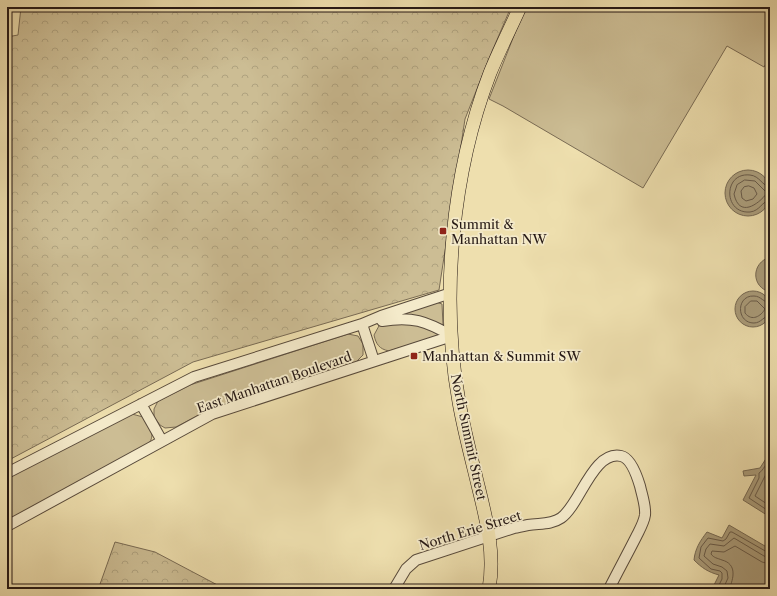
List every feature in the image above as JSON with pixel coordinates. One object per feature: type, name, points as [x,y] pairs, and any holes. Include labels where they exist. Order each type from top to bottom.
[{"type":"main road","name":"North Summit Street","points":[[489,589],[491,572],[489,537],[486,516],[469,450],[459,401],[454,364],[450,293],[456,218],[473,126],[490,74],[520,7]]},
{"type":"street","name":"East Manhattan Boulevard","points":[[7,473],[194,377],[362,324],[381,316],[450,293]]},
{"type":"street","points":[[374,361],[362,324],[398,318],[419,320],[436,326],[452,336]]},
{"type":"street","name":"East Manhattan Boulevard","points":[[7,526],[212,414],[452,336]]},
{"type":"street","points":[[141,404],[162,441]]},
{"type":"street","name":"North Erie Street","points":[[394,589],[406,569],[416,560],[526,525],[546,523],[561,518],[575,503],[592,473],[602,461],[618,455],[625,457],[630,462],[639,481],[645,515],[644,520],[609,589]]},
{"type":"green space","points":[[21,7],[511,7],[465,119],[439,290],[193,362],[7,461],[7,37],[18,35]]},
{"type":"green space","points":[[527,7],[770,7],[770,57],[764,67],[727,46],[643,188],[489,99],[517,28]]},
{"type":"green space","points":[[436,302],[442,304],[443,325],[422,317],[398,314]]},
{"type":"green space","points":[[417,323],[440,335],[389,351],[378,346],[374,335],[380,324]]},
{"type":"green space","points":[[348,334],[358,336],[363,344],[363,355],[355,363],[208,410],[176,427],[165,428],[160,425],[154,417],[154,409],[158,401],[190,385]]},
{"type":"green space","points":[[132,414],[143,417],[151,430],[152,437],[148,444],[7,521],[7,478]]},
{"type":"green space","points":[[115,542],[155,552],[225,589],[84,589],[99,587]]},
{"type":"water","points":[[748,170],[761,174],[767,180],[771,193],[767,206],[761,212],[748,216],[735,212],[729,206],[725,193],[729,180],[735,174]]},
{"type":"water","points":[[770,257],[770,292],[759,285],[756,275],[759,264]]},
{"type":"water","points":[[753,291],[763,294],[768,299],[771,309],[768,319],[763,324],[753,327],[743,324],[738,319],[735,309],[738,299],[743,294]]},
{"type":"water","points":[[767,457],[770,459],[770,517],[743,500],[756,475],[744,476],[743,471],[760,468]]},
{"type":"water","points":[[729,525],[770,549],[770,589],[712,589],[719,575],[705,569],[694,560],[695,552],[707,532],[722,538]]},
{"type":"waterway","points":[[770,338],[767,343],[770,344]]},
{"type":"place","name":"Summit & Manhattan NW","points":[[443,231]]},
{"type":"place","name":"Manhattan & Summit SW","points":[[414,356]]}]
